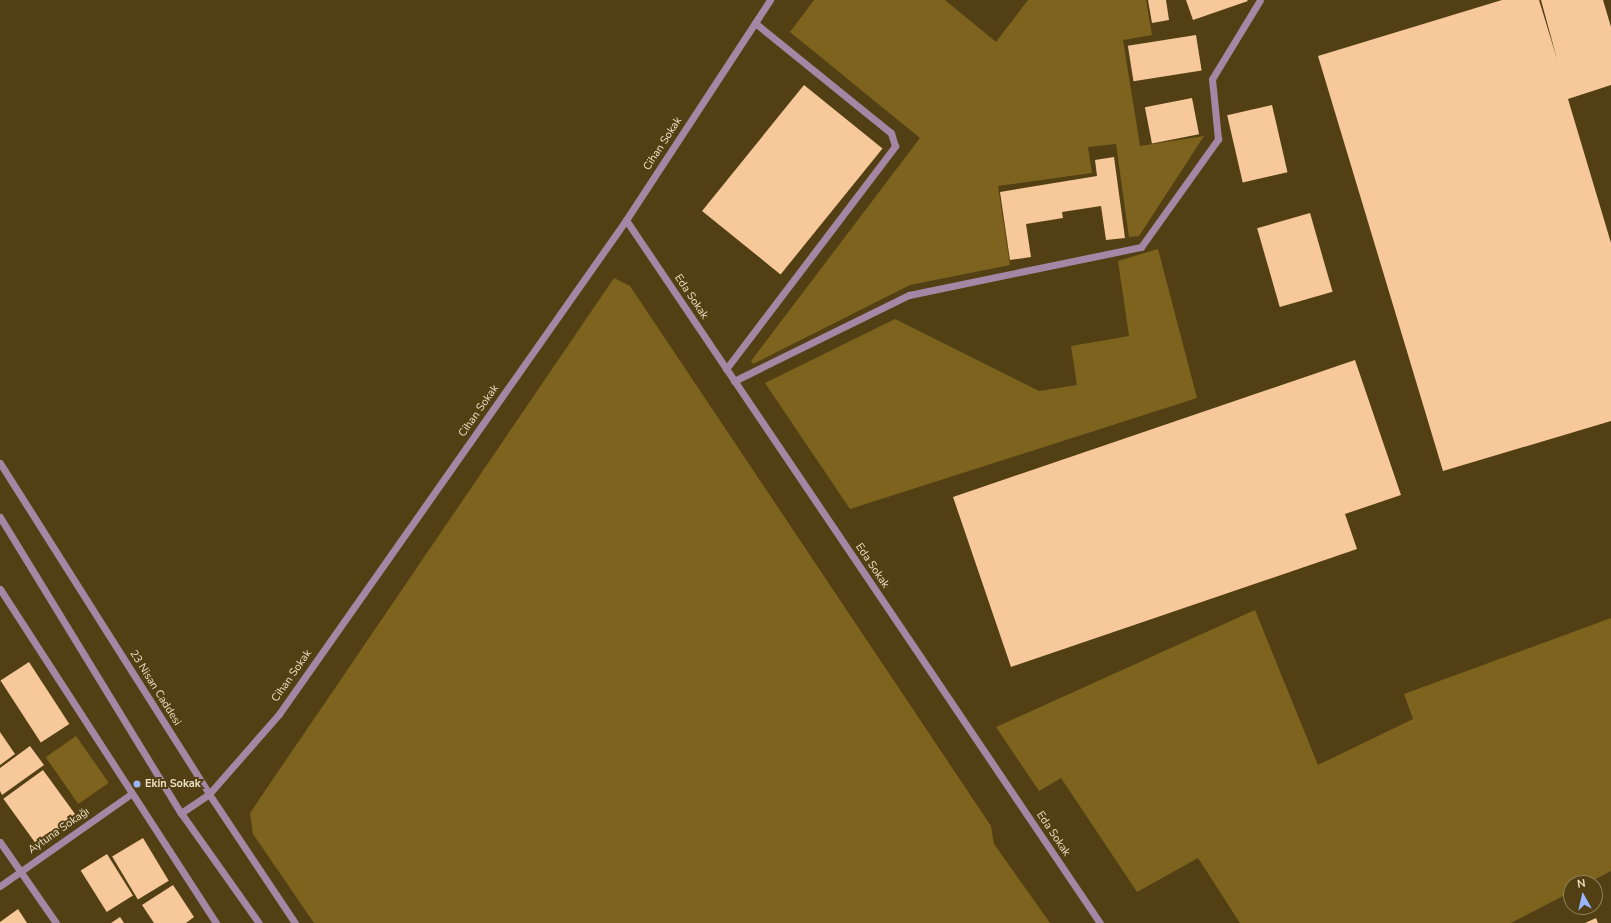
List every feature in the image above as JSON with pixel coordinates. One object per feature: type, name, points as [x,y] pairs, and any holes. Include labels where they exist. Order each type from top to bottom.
[{"type":"street","name":"Cihan Sokak","points":[[181,813],[208,794],[279,714],[626,220],[770,0]]},
{"type":"street","points":[[734,381],[909,295],[1141,247],[1218,139],[1212,79],[1260,0]]},
{"type":"street","points":[[726,369],[895,146],[891,133],[755,22]]},
{"type":"street","name":"Eda Sokak","points":[[626,220],[1100,923]]},
{"type":"street","name":"23 Nisan Caddesi","points":[[0,463],[208,794],[295,923]]},
{"type":"street","points":[[0,517],[181,813],[259,923]]},
{"type":"street","points":[[0,589],[131,794],[216,923]]},
{"type":"street","name":"Aytuna Sokağı","points":[[0,886],[19,871],[131,794]]},
{"type":"street","points":[[0,842],[56,923]]},
{"type":"shaded area","points":[[814,0],[945,0],[996,42],[1028,0],[1146,0],[1152,35],[1123,40],[1140,146],[1204,136],[1139,236],[1129,237],[1116,144],[1088,147],[1092,173],[998,186],[1010,265],[910,285],[753,364],[751,361],[920,138],[790,32]]},
{"type":"shaded area","points":[[1158,249],[1197,398],[850,509],[765,383],[895,319],[1039,391],[1077,385],[1071,346],[1129,336],[1118,261]]},
{"type":"shaded area","points":[[614,278],[630,286],[991,826],[994,844],[1050,923],[314,923],[253,834],[250,813]]},
{"type":"shaded area","points":[[1255,610],[1318,765],[1413,719],[1404,694],[1611,618],[1611,871],[1603,875],[1563,875],[1563,896],[1511,923],[1240,923],[1198,858],[1137,892],[1061,778],[1039,791],[996,727]]},
{"type":"shaded area","points":[[76,736],[109,783],[78,804],[46,757]]},
{"type":"building","points":[[1148,0],[1166,0],[1169,20],[1152,23]]},
{"type":"building","points":[[1186,0],[1247,0],[1248,1],[1193,20]]},
{"type":"building","points":[[1502,0],[1539,0],[1557,59],[1541,0],[1603,0],[1611,27],[1611,85],[1568,99],[1611,243],[1611,421],[1443,471],[1318,56]]},
{"type":"building","points":[[1196,35],[1202,71],[1133,81],[1128,46]]},
{"type":"building","points":[[804,85],[882,149],[781,274],[702,211]]},
{"type":"building","points":[[1192,98],[1199,134],[1152,143],[1145,107]]},
{"type":"building","points":[[1272,105],[1288,172],[1243,183],[1227,115]]},
{"type":"building","points":[[1114,157],[1125,238],[1106,240],[1101,206],[1062,212],[1063,218],[1026,224],[1031,257],[1010,260],[1000,192],[1097,176],[1095,160]]},
{"type":"building","points":[[1310,213],[1333,292],[1280,307],[1257,228]]},
{"type":"building","points":[[1355,360],[1401,495],[1345,514],[1357,549],[1011,667],[953,497]]},
{"type":"building","points":[[29,662],[69,724],[41,743],[0,681]]},
{"type":"building","points":[[0,732],[15,754],[0,765]]},
{"type":"building","points":[[30,746],[44,765],[2,795],[0,791],[0,768]]},
{"type":"building","points":[[43,770],[77,816],[37,845],[3,799]]},
{"type":"building","points":[[143,838],[169,881],[138,899],[112,857]]},
{"type":"building","points":[[107,854],[133,896],[107,912],[81,870]]},
{"type":"building","points":[[173,885],[194,917],[186,923],[154,923],[142,905]]},
{"type":"building","points":[[18,909],[27,923],[0,923],[0,922]]},
{"type":"building","points":[[120,917],[124,923],[111,923]]},
{"type":"building","points":[[1596,918],[1598,923],[1585,923]]},
{"type":"place","name":"Ekin Sokak","points":[[137,784]]}]
